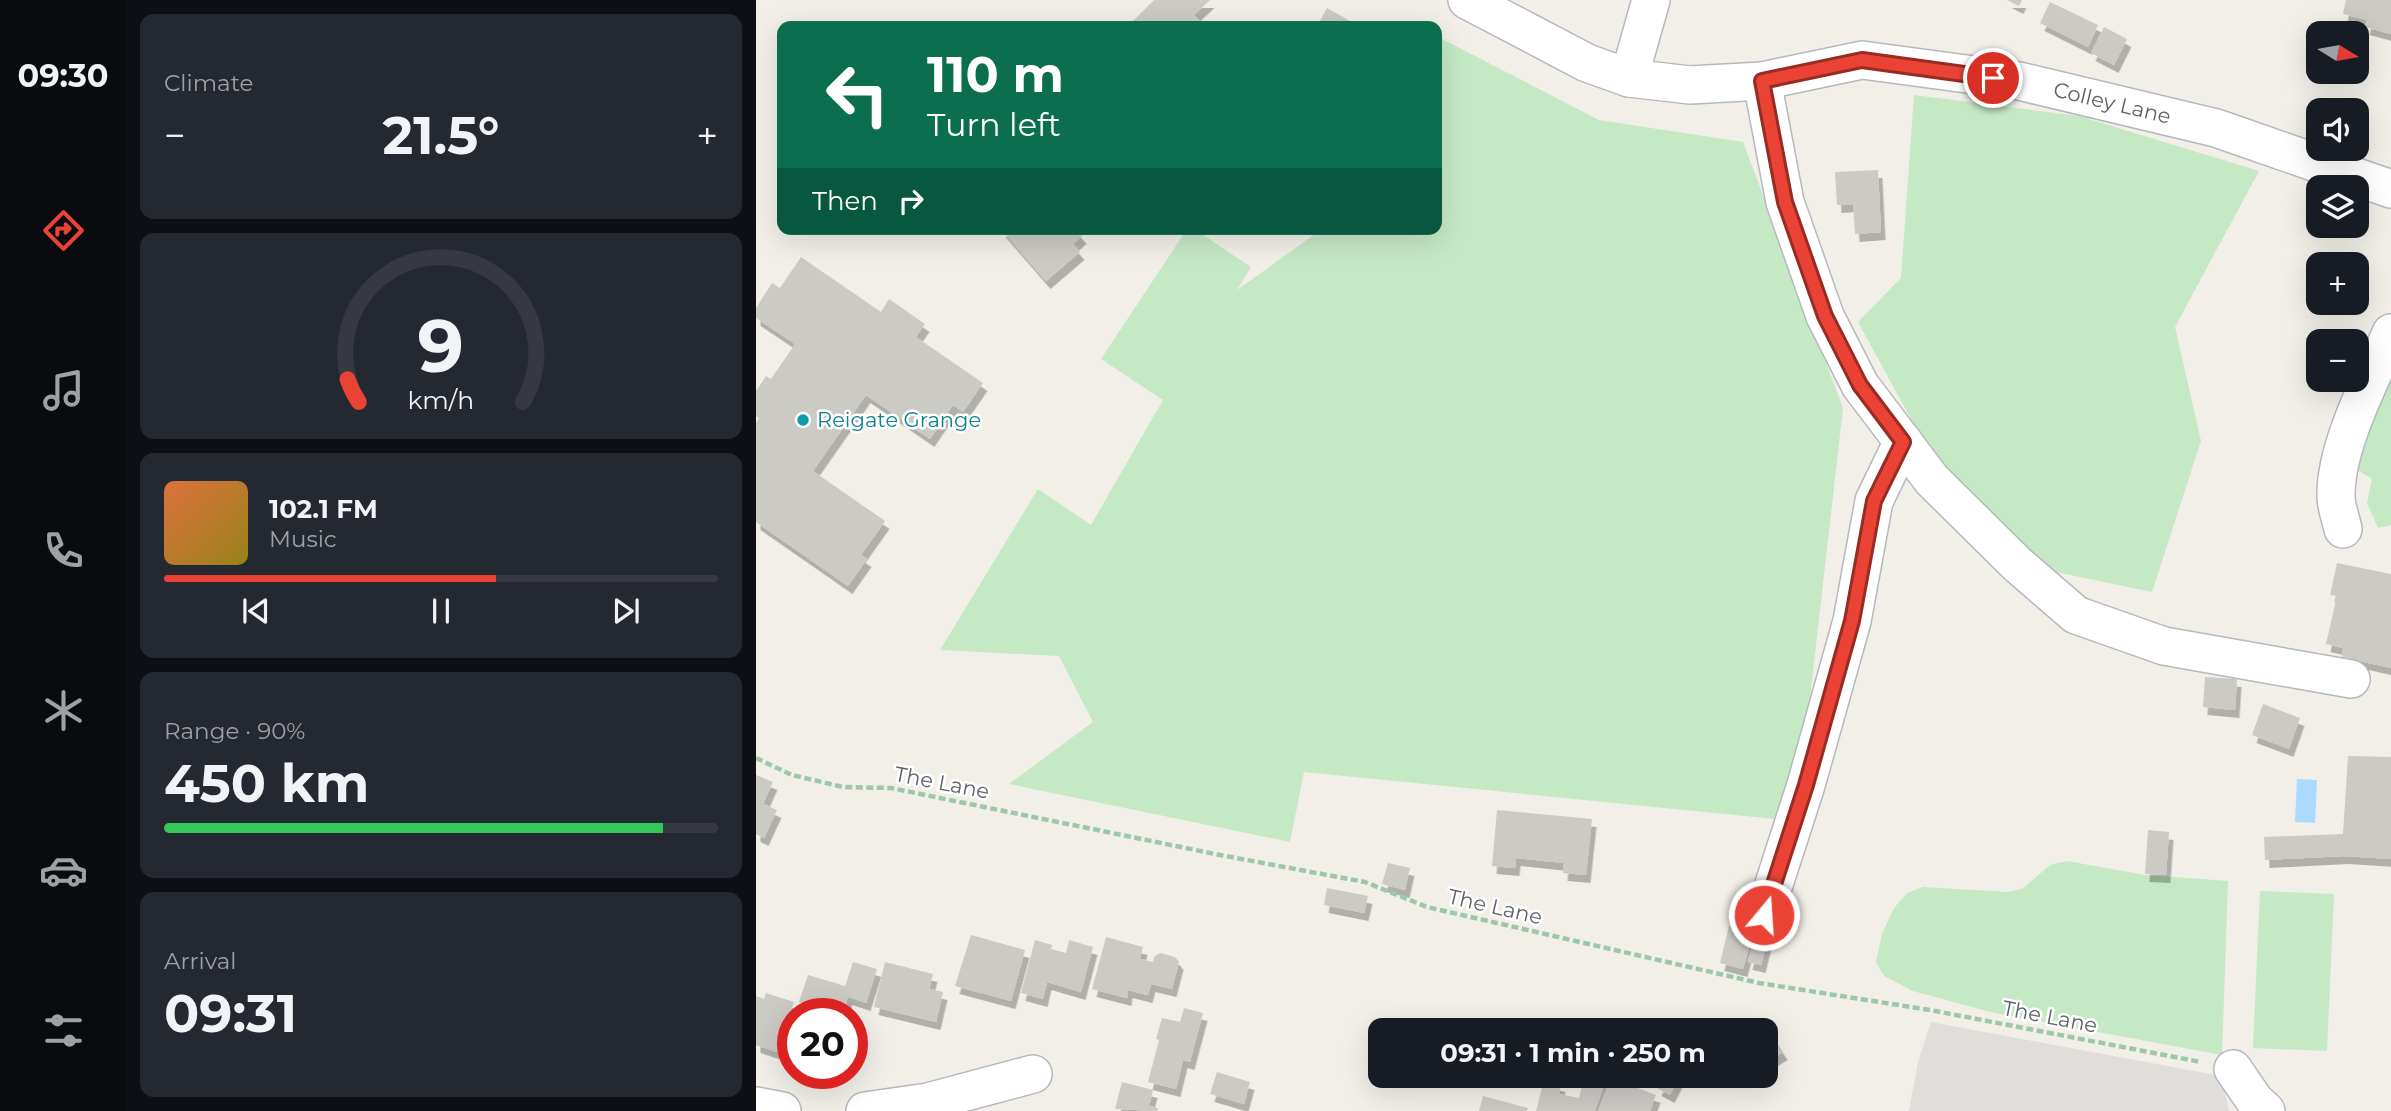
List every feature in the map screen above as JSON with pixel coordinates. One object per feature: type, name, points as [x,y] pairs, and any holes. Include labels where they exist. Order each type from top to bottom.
[{"type":"street","name":"Colley Lane","points":[[1468,0],[1587,63],[1629,78],[1690,85],[1762,81],[1862,60],[2019,82],[2216,128],[2391,189]]},
{"type":"street","points":[[1629,78],[1651,0]]},
{"type":"street","points":[[1762,81],[1785,202],[1825,316],[1860,385],[1932,480],[2017,564],[2076,615],[2164,646],[2351,679]]},
{"type":"street","points":[[2343,529],[2336,498],[2340,466],[2351,427],[2391,333]]},
{"type":"street","points":[[1764,915],[1806,785],[1852,621],[1874,501],[1903,442]]},
{"type":"street","points":[[2233,1069],[2255,1101],[2266,1111]]},
{"type":"street","points":[[865,1111],[928,1102],[1033,1074]]},
{"type":"street","points":[[756,1106],[799,1111]]},
{"type":"path","name":"The Lane","points":[[756,758],[792,775],[843,787],[891,788],[1365,882],[1427,907],[1759,983],[1930,1010],[2233,1069]]},
{"type":"shaded area","points":[[1931,1022],[2221,1076],[2229,1111],[1909,1111],[1918,1062]]},
{"type":"green space","points":[[1442,39],[1599,120],[1743,142],[1843,408],[1796,821],[1304,772],[1290,842],[1009,784],[1093,722],[1059,656],[940,650],[1038,489],[1091,525],[1163,400],[1101,359],[1183,235],[1203,235],[1251,267],[1237,290],[1314,235],[1442,235]]},
{"type":"green space","points":[[1914,95],[2079,116],[2259,171],[2175,327],[2201,441],[2152,592],[2017,564],[1918,432],[1858,322],[1901,278]]},
{"type":"green space","points":[[2391,361],[2391,525],[2378,528],[2367,503],[2372,479],[2351,466]]},
{"type":"green space","points":[[2067,861],[2145,875],[2228,881],[2222,1055],[1990,1012],[1913,991],[1884,976],[1876,962],[1882,934],[1894,908],[1907,893],[1923,887],[2007,892],[2022,889],[2050,865]]},
{"type":"green space","points":[[2260,891],[2334,894],[2327,1051],[2253,1048]]},
{"type":"water","points":[[2297,779],[2317,780],[2315,823],[2295,822]]},
{"type":"building","points":[[1154,0],[1210,0],[1194,15],[1200,21],[1133,21]]},
{"type":"building","points":[[2007,0],[2022,0],[2019,6]]},
{"type":"building","points":[[2346,0],[2391,0],[2391,34],[2370,28],[2370,21],[2343,14]]},
{"type":"building","points":[[2050,2],[2098,25],[2088,47],[2040,23]]},
{"type":"building","points":[[1327,8],[1350,21],[1320,21]]},
{"type":"building","points":[[2104,27],[2127,39],[2114,65],[2091,53]]},
{"type":"building","points":[[1878,170],[1881,232],[1855,234],[1853,204],[1837,205],[1835,172]]},
{"type":"building","points":[[1006,235],[1081,235],[1073,244],[1080,252],[1046,281]]},
{"type":"building","name":"Reigate Grange","points":[[801,257],[881,312],[889,299],[925,324],[916,337],[983,383],[963,412],[953,405],[930,439],[866,395],[813,471],[885,521],[861,555],[867,559],[848,586],[756,522],[756,423],[759,418],[756,416],[756,391],[766,376],[771,379],[795,344],[756,318],[756,308],[772,283],[780,288]]},
{"type":"building","points":[[2337,563],[2391,574],[2391,668],[2342,657],[2343,648],[2326,644],[2337,596],[2330,595]]},
{"type":"building","points":[[2205,677],[2237,679],[2235,710],[2203,707]]},
{"type":"building","points":[[2263,704],[2300,718],[2289,749],[2252,735]]},
{"type":"building","points":[[2348,756],[2391,757],[2391,859],[2344,856],[2265,860],[2264,837],[2343,834]]},
{"type":"building","points":[[756,775],[773,782],[763,804],[777,810],[764,838],[756,834]]},
{"type":"building","points":[[1497,810],[1592,819],[1586,875],[1563,873],[1564,863],[1516,858],[1515,868],[1492,866]]},
{"type":"building","points":[[2148,830],[2169,832],[2166,875],[2145,874]]},
{"type":"building","points":[[1388,863],[1410,868],[1405,890],[1382,884]]},
{"type":"building","points":[[1327,888],[1368,896],[1364,913],[1324,905]]},
{"type":"building","points":[[1729,926],[1753,932],[1743,969],[1720,963]]},
{"type":"building","points":[[971,935],[1025,950],[1011,1001],[955,986]]},
{"type":"building","points":[[1106,937],[1143,947],[1140,959],[1153,962],[1154,957],[1160,953],[1175,957],[1179,962],[1172,989],[1151,984],[1148,995],[1128,990],[1127,998],[1092,989]]},
{"type":"building","points":[[1754,938],[1767,941],[1761,965],[1748,962]]},
{"type":"building","points":[[1035,940],[1052,945],[1051,949],[1066,953],[1069,940],[1093,947],[1081,992],[1047,982],[1043,999],[1021,993]]},
{"type":"building","points":[[853,962],[877,969],[868,998],[800,998],[808,975],[845,986]]},
{"type":"building","points":[[885,962],[933,974],[929,989],[943,992],[936,1022],[874,1007]]},
{"type":"building","points":[[766,993],[782,998],[777,998],[777,1052],[756,1045],[756,996],[764,999]]},
{"type":"building","points":[[1184,1008],[1203,1013],[1190,1062],[1183,1060],[1176,1089],[1148,1082],[1162,1018],[1180,1022]]},
{"type":"building","points":[[1217,1072],[1250,1082],[1244,1104],[1210,1094]]},
{"type":"building","points":[[1122,1082],[1153,1090],[1149,1106],[1158,1108],[1157,1111],[1115,1109]]},
{"type":"building","points":[[1542,1088],[1560,1088],[1559,1094],[1579,1098],[1581,1088],[1603,1088],[1595,1111],[1536,1111]]},
{"type":"building","points":[[1607,1088],[1637,1088],[1656,1095],[1650,1111],[1598,1111]]},
{"type":"building","points":[[1657,1088],[1674,1088],[1670,1095]]},
{"type":"building","points":[[1483,1096],[1528,1108],[1527,1111],[1479,1111]]},
{"type":"place","name":"Reigate Grange","points":[[803,420]]},
{"type":"route","points":[[1764,915],[1806,785],[1852,621],[1874,501],[1903,442],[1860,385],[1825,316],[1785,202],[1762,81],[1862,60],[1993,78]]}]
